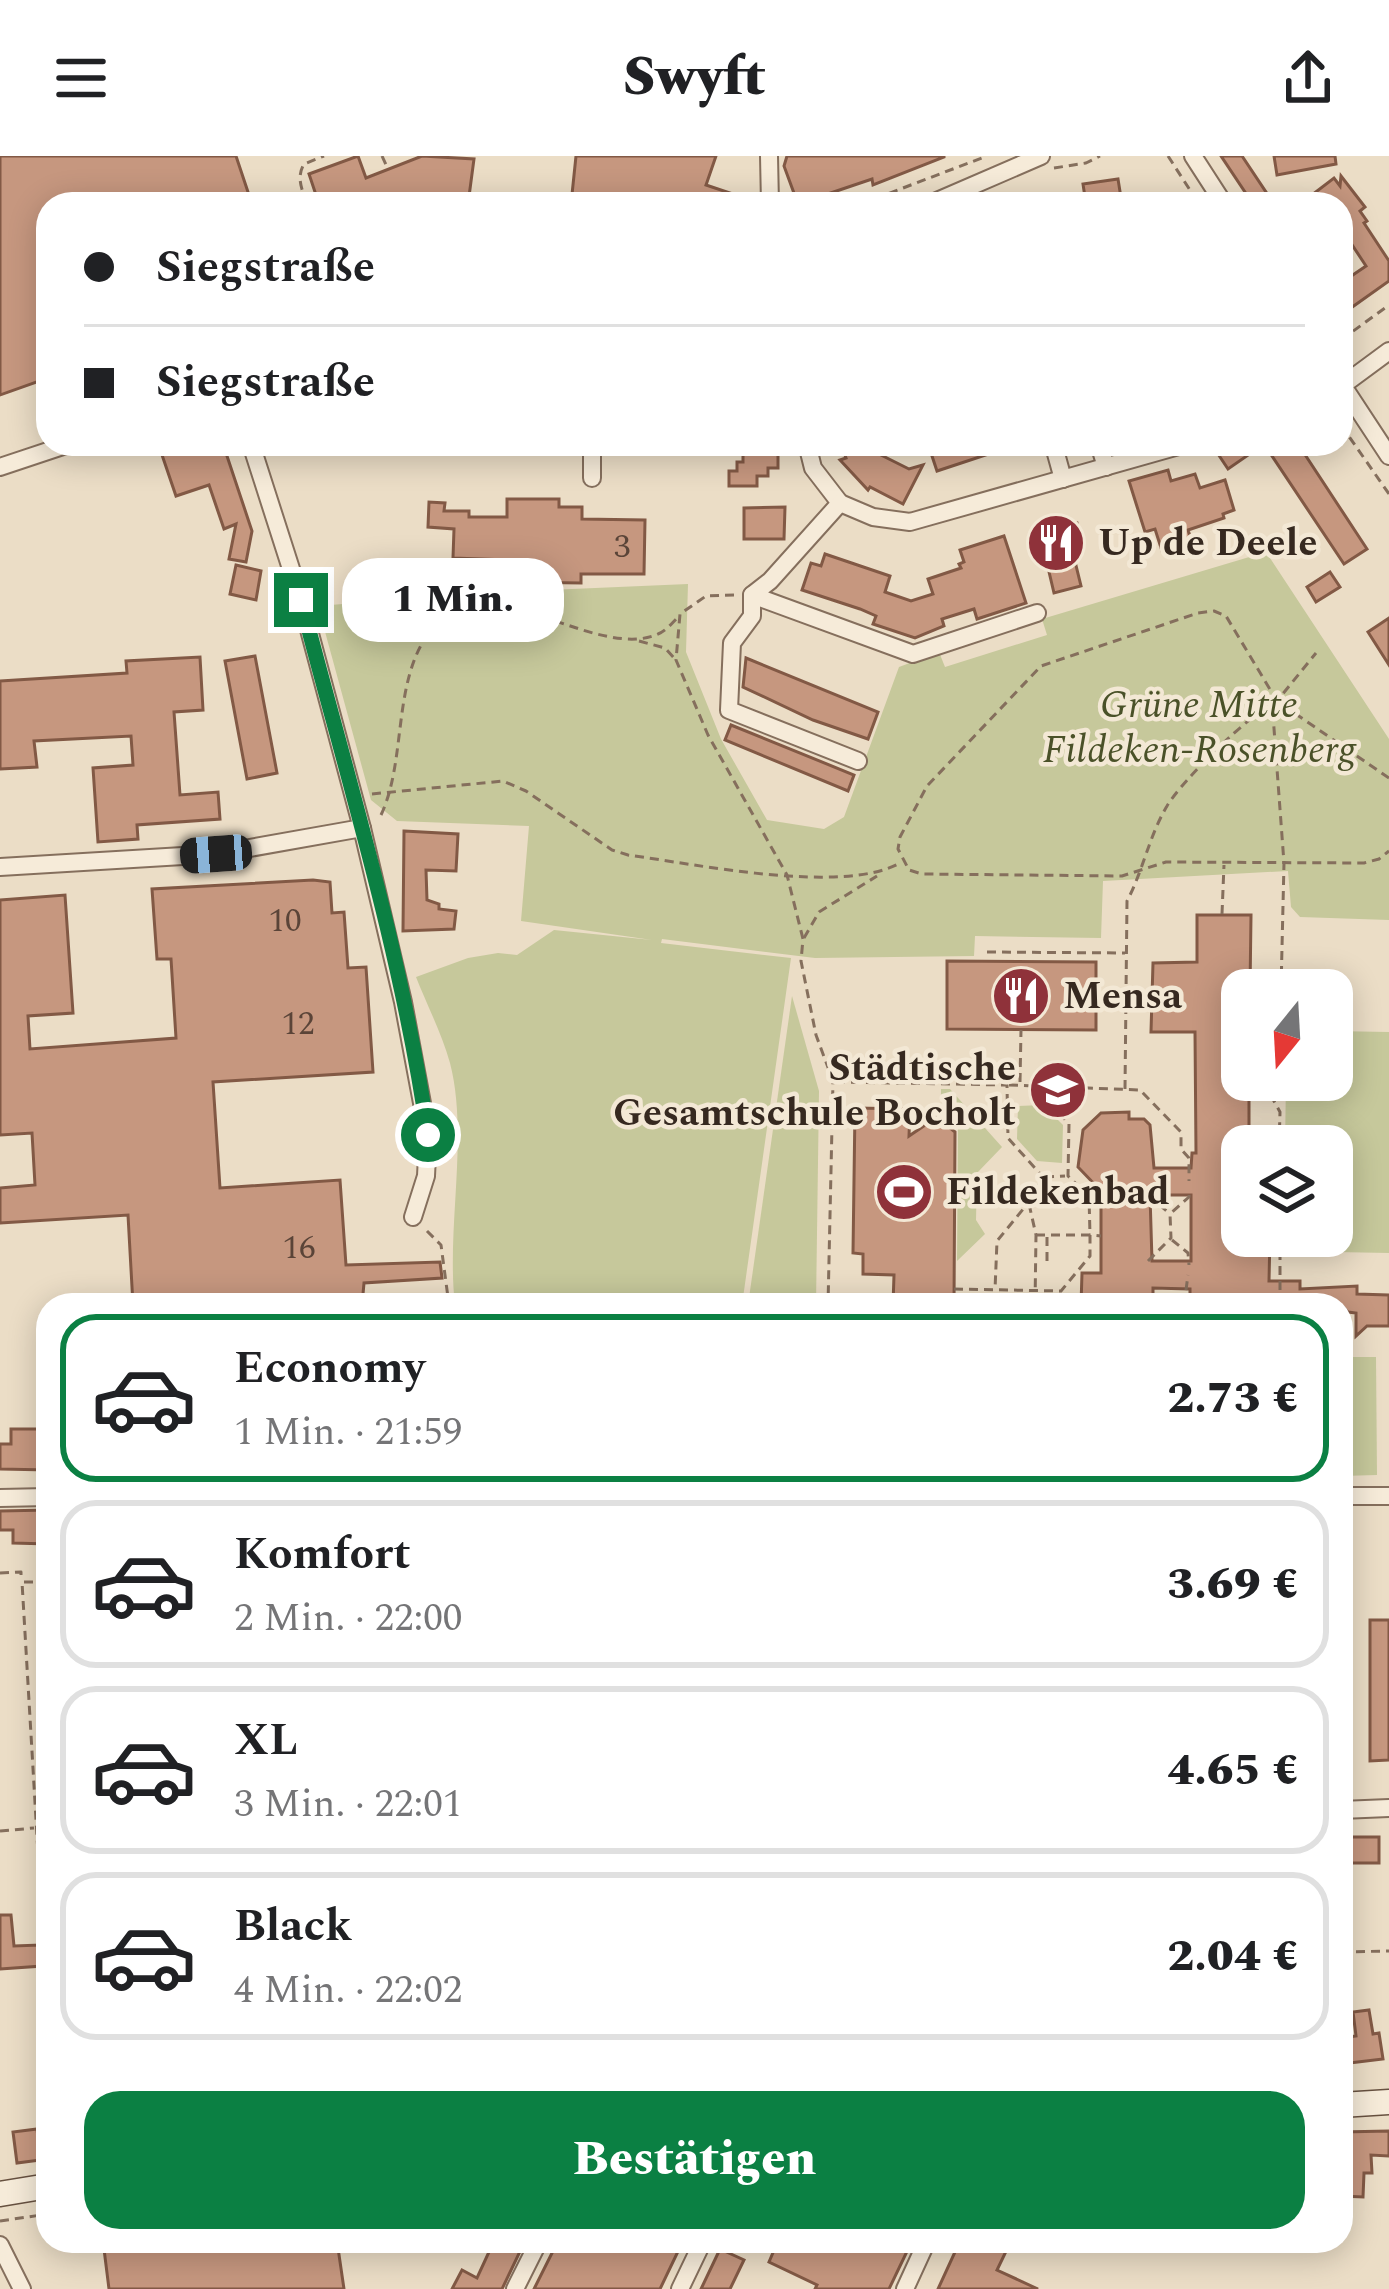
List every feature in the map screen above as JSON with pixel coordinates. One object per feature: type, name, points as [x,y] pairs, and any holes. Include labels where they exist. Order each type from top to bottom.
[{"type":"main road","points":[[1353,2104],[1389,2102]]},
{"type":"main road","points":[[0,2194],[36,2188]]},
{"type":"street","points":[[769,156],[770,192]]},
{"type":"street","points":[[958,192],[1041,156]]},
{"type":"street","points":[[1193,156],[1216,192]]},
{"type":"street","points":[[1353,376],[1389,351]]},
{"type":"street","points":[[1353,401],[1389,456]]},
{"type":"street","points":[[0,467],[36,455]]},
{"type":"street","points":[[255,456],[301,600],[403,1002],[428,1135],[426,1176],[413,1216]]},
{"type":"street","points":[[592,456],[592,478]]},
{"type":"street","points":[[810,456],[813,468],[840,503],[873,517],[910,522],[1142,456]]},
{"type":"street","points":[[1057,456],[1063,479]]},
{"type":"street","points":[[1103,456],[1106,466]]},
{"type":"street","points":[[752,596],[840,503]]},
{"type":"street","points":[[752,596],[914,653],[1037,613]]},
{"type":"street","points":[[752,596],[752,616],[732,644],[729,710],[858,761]]},
{"type":"street","points":[[0,867],[216,854],[362,827]]},
{"type":"street","points":[[1353,1496],[1389,1496]]},
{"type":"street","points":[[0,1498],[36,1497]]},
{"type":"street","points":[[1353,1810],[1389,1808]]},
{"type":"street","points":[[0,2245],[22,2289]]},
{"type":"street","points":[[515,2289],[532,2253]]},
{"type":"street","points":[[680,2289],[697,2253]]},
{"type":"street","points":[[905,2289],[922,2253]]},
{"type":"path","points":[[303,192],[300,170],[325,156]]},
{"type":"path","points":[[382,156],[387,167]]},
{"type":"path","points":[[892,192],[987,156]]},
{"type":"path","points":[[1168,156],[1191,192]]},
{"type":"path","points":[[1353,331],[1389,305]]},
{"type":"path","points":[[1353,442],[1389,494]]},
{"type":"path","points":[[631,640],[661,633],[706,596],[752,596]]},
{"type":"path","points":[[362,827],[381,814],[392,790],[404,693],[422,645],[456,606],[476,602],[516,608],[591,632],[655,643],[676,660],[708,735],[787,875],[803,939],[801,961],[812,1016],[833,1082],[828,1293]]},
{"type":"path","points":[[1389,778],[1277,701],[1235,627],[1214,611],[1054,661],[1032,674],[927,785],[900,837],[902,862],[922,874],[1122,875],[1166,862],[1364,863],[1389,851]]},
{"type":"path","points":[[676,660],[680,614]]},
{"type":"path","points":[[1125,1089],[1127,901],[1137,872],[1172,797],[1251,717],[1277,701],[1316,653]]},
{"type":"path","points":[[1277,701],[1281,969]]},
{"type":"path","points":[[392,790],[503,781],[526,791],[612,850],[787,875],[880,874]]},
{"type":"path","points":[[668,871],[670,860]]},
{"type":"path","points":[[803,939],[820,912],[902,862]]},
{"type":"path","points":[[1222,914],[1224,863]]},
{"type":"path","points":[[987,952],[1126,953]]},
{"type":"path","points":[[1126,996],[1152,997]]},
{"type":"path","points":[[1020,1085],[1021,1030]]},
{"type":"path","points":[[833,1082],[1140,1090],[1181,1132],[1181,1149],[1189,1158],[1189,1181]]},
{"type":"path","points":[[1007,1085],[1008,1138],[1043,1177]]},
{"type":"path","points":[[1035,1085],[1069,1124],[1068,1176]]},
{"type":"path","points":[[954,1289],[1061,1291],[1090,1256],[1089,1196],[1068,1176],[1043,1177]]},
{"type":"path","points":[[995,1290],[997,1241],[1043,1177]]},
{"type":"path","points":[[1170,1214],[1189,1197],[1189,1191]]},
{"type":"path","points":[[1148,1195],[1170,1214],[1171,1238],[1148,1261]]},
{"type":"path","points":[[1029,1202],[1036,1234],[1035,1291]]},
{"type":"path","points":[[413,1216],[441,1245],[447,1293]]},
{"type":"path","points":[[1036,1234],[1101,1235]]},
{"type":"path","points":[[1047,1235],[1047,1263]]},
{"type":"path","points":[[1171,1238],[1188,1252],[1189,1265]]},
{"type":"path","points":[[1280,1257],[1280,1293]]},
{"type":"path","points":[[1186,1293],[1188,1275]]},
{"type":"path","points":[[0,1573],[21,1572],[36,1843]]},
{"type":"path","points":[[22,1582],[36,1582]]},
{"type":"path","points":[[0,1831],[35,1828]]},
{"type":"path","points":[[1353,1952],[1389,1951]]},
{"type":"path","points":[[0,2221],[36,2216]]},
{"type":"green space","name":"Grüne Mitte Fildeken-Rosenberg","points":[[1266,552],[1389,739],[1389,920],[1300,917],[1291,907],[1288,871],[1103,881],[1101,938],[975,936],[974,956],[815,958],[662,939],[661,943],[791,958],[744,1293],[454,1293],[455,1091],[447,1052],[416,977],[468,958],[517,955],[554,930],[652,940],[521,921],[529,826],[397,821],[371,800],[318,606],[688,584],[686,652],[721,739],[767,820],[824,829],[844,817],[899,667],[939,652],[945,667],[1047,635],[1042,619]]},
{"type":"green space","points":[[792,996],[819,1091],[816,1293],[750,1293]]},
{"type":"green space","points":[[1353,1031],[1389,1032],[1389,1253],[1353,1252],[1353,1125],[1285,1125],[1286,1101],[1353,1101]]},
{"type":"green space","points":[[941,1089],[950,1089],[1002,1147],[977,1173],[976,1220],[985,1234],[957,1261],[958,1129],[941,1101]]},
{"type":"green space","points":[[1043,1105],[1063,1125],[1062,1163],[1037,1161],[1017,1139],[1018,1106]]},
{"type":"green space","points":[[1353,1357],[1376,1357],[1377,1475],[1353,1476]]},
{"type":"building","points":[[0,156],[236,156],[248,192],[36,192],[36,382],[0,395]]},
{"type":"building","points":[[358,156],[366,178],[422,156],[474,159],[470,192],[315,192],[309,174]]},
{"type":"building","points":[[576,156],[716,156],[706,185],[727,192],[572,192]]},
{"type":"building","points":[[787,156],[944,156],[873,185],[872,179],[834,192],[794,192],[784,166]]},
{"type":"building","points":[[1221,156],[1242,156],[1266,192],[1245,192]]},
{"type":"building","points":[[1274,156],[1335,156],[1336,164],[1277,175]]},
{"type":"building","points":[[1341,176],[1365,207],[1360,211],[1364,223],[1389,261],[1389,281],[1353,306],[1353,275],[1366,266],[1353,246],[1353,192],[1316,192],[1334,178],[1340,186]]},
{"type":"building","points":[[1118,179],[1120,192],[1084,192],[1083,184]]},
{"type":"building","points":[[162,456],[227,456],[252,531],[246,562],[229,559],[236,524],[224,529],[209,485],[176,496]]},
{"type":"building","points":[[743,456],[778,456],[778,468],[768,468],[768,476],[757,476],[757,486],[729,486],[729,471],[737,471],[737,462],[743,462]]},
{"type":"building","points":[[883,456],[909,469],[923,465],[903,504],[868,490],[840,460]]},
{"type":"building","points":[[932,456],[983,456],[937,471]]},
{"type":"building","points":[[1219,456],[1247,456],[1228,469]]},
{"type":"building","points":[[1272,456],[1306,456],[1367,549],[1344,564]]},
{"type":"building","points":[[1168,470],[1171,481],[1195,474],[1200,488],[1225,480],[1234,510],[1188,530],[1192,542],[1162,551],[1155,529],[1145,532],[1129,481]]},
{"type":"building","points":[[507,499],[559,499],[559,507],[582,507],[582,519],[645,520],[644,574],[581,574],[581,583],[507,582],[507,560],[453,558],[454,529],[428,527],[429,502],[445,503],[444,511],[469,511],[469,517],[507,517]]},
{"type":"building","points":[[785,507],[784,539],[744,539],[744,508]]},
{"type":"building","points":[[1064,518],[1066,526],[1077,523],[1081,539],[1070,541],[1081,586],[1054,593],[1038,525]]},
{"type":"building","points":[[1004,536],[1026,603],[977,619],[974,609],[942,619],[944,626],[915,638],[873,624],[876,616],[860,609],[802,590],[811,563],[821,566],[825,554],[890,576],[885,592],[911,601],[933,594],[928,579],[961,568],[960,550]]},
{"type":"building","points":[[236,565],[261,571],[256,600],[230,594]]},
{"type":"building","points":[[1330,572],[1340,587],[1316,602],[1307,587]]},
{"type":"building","points":[[1389,618],[1389,665],[1368,632]]},
{"type":"building","points":[[255,656],[277,773],[247,779],[225,661]]},
{"type":"building","points":[[200,657],[203,710],[174,712],[180,795],[218,792],[220,819],[137,825],[138,839],[98,842],[93,768],[133,765],[131,736],[34,741],[37,767],[0,769],[0,681],[127,673],[126,661]]},
{"type":"building","points":[[746,658],[878,712],[868,739],[743,687]]},
{"type":"building","points":[[731,725],[854,775],[848,791],[725,740]]},
{"type":"building","points":[[404,831],[458,834],[456,871],[426,870],[427,900],[439,904],[439,909],[456,911],[454,929],[403,931]]},
{"type":"building","points":[[330,882],[332,913],[344,912],[348,968],[366,967],[373,1072],[213,1082],[220,1188],[340,1180],[346,1265],[440,1262],[442,1278],[364,1283],[363,1293],[132,1293],[128,1215],[0,1223],[0,1188],[35,1185],[32,1133],[0,1135],[0,900],[65,895],[73,1013],[28,1016],[30,1049],[176,1038],[171,959],[157,959],[152,889]]},
{"type":"building","points":[[1197,915],[1251,915],[1250,969],[1221,969],[1221,1101],[1249,1101],[1249,1125],[1221,1125],[1221,1257],[1270,1257],[1269,1281],[1300,1281],[1300,1289],[1357,1286],[1357,1294],[1389,1295],[1389,1326],[1367,1326],[1356,1336],[1353,1293],[1190,1293],[1190,1289],[1153,1288],[1153,1293],[1081,1293],[1082,1273],[1101,1273],[1101,1191],[1078,1167],[1083,1130],[1101,1113],[1129,1112],[1129,1119],[1144,1119],[1150,1125],[1154,1168],[1191,1168],[1192,1153],[1196,1153],[1195,1032],[1151,1032],[1153,963],[1197,962]],"holes":[[[1150,1195],[1191,1195],[1191,1261],[1152,1261]]]},
{"type":"building","name":"Mensa","points":[[947,961],[1096,962],[1096,1030],[947,1029]]},
{"type":"building","name":"Fildekenbad","points":[[855,1108],[910,1109],[909,1136],[937,1117],[955,1132],[954,1293],[893,1293],[894,1275],[863,1274],[863,1254],[853,1253]]},
{"type":"building","points":[[11,1429],[36,1429],[36,1470],[0,1469],[0,1444],[11,1444]]},
{"type":"building","points":[[36,1510],[36,1544],[13,1543],[13,1530],[0,1530],[0,1511]]},
{"type":"building","points":[[1370,1620],[1389,1620],[1389,1760],[1370,1761]]},
{"type":"building","points":[[1353,1837],[1379,1837],[1379,1863],[1353,1863]]},
{"type":"building","points":[[0,1915],[11,1915],[14,1946],[36,1945],[36,1966],[0,1969]]},
{"type":"building","points":[[1369,2010],[1383,2059],[1353,2063],[1353,2012]]},
{"type":"building","points":[[36,2129],[36,2161],[17,2163],[13,2132]]},
{"type":"building","points":[[1389,2131],[1389,2156],[1371,2155],[1372,2173],[1364,2173],[1363,2197],[1353,2197],[1353,2132]]},
{"type":"building","points":[[104,2253],[339,2253],[344,2289],[109,2289]]},
{"type":"building","points":[[488,2253],[519,2253],[502,2289],[452,2289],[462,2270],[477,2278]]},
{"type":"building","points":[[552,2253],[677,2253],[660,2289],[534,2289]]},
{"type":"building","points":[[718,2253],[744,2260],[730,2289],[701,2289]]},
{"type":"building","points":[[773,2253],[906,2253],[889,2289],[815,2289],[817,2285],[769,2262]]},
{"type":"building","points":[[954,2253],[1005,2253],[997,2270],[1038,2289],[938,2289]]},
{"type":"place","name":"Up de Deele","points":[[1056,543]]},
{"type":"place","name":"Mensa","points":[[1021,996]]},
{"type":"place","name":"Städtische Gesamtschule Bocholt","points":[[1058,1090]]},
{"type":"place","name":"Fildekenbad","points":[[904,1192]]},
{"type":"route","points":[[301,600],[362,827],[428,1135]]}]
